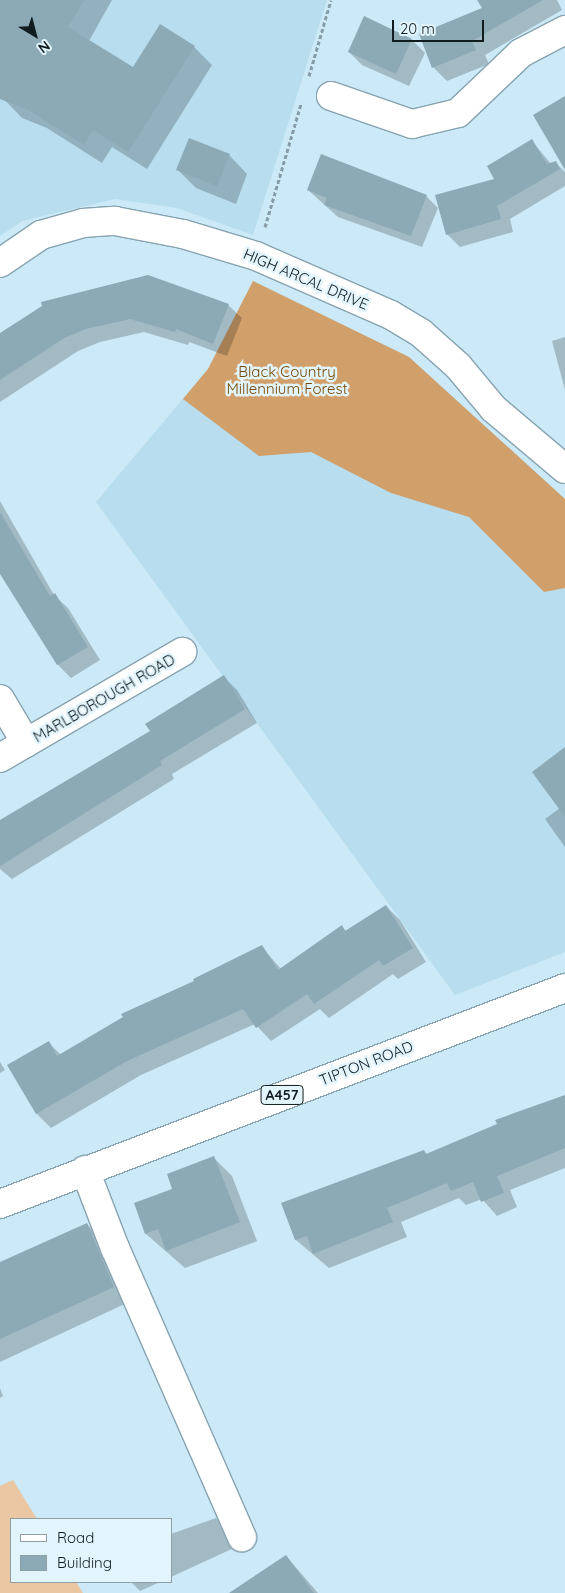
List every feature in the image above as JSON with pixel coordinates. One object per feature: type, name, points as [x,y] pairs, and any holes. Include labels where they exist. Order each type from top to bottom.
[{"type":"street","points":[[332,96],[412,124],[458,113],[521,53],[565,30]]},
{"type":"street","name":"HIGH ARCAL DRIVE","points":[[0,263],[41,235],[83,223],[115,221],[183,234],[256,256],[391,315],[421,333],[458,366],[494,409],[565,469]]},
{"type":"street","name":"MARLBOROUGH ROAD","points":[[0,758],[182,652]]},
{"type":"street","name":"MARLBOROUGH ROAD","points":[[0,699],[26,743]]},
{"type":"street","name":"TIPTON ROAD","points":[[0,1204],[565,988]]},
{"type":"street","points":[[85,1170],[115,1248],[242,1537]]},
{"type":"path","points":[[308,79],[331,0]]},
{"type":"path","points":[[256,256],[303,98]]},
{"type":"shaded area","points":[[0,0],[327,0],[253,235],[177,208],[115,199],[22,221],[0,236]]},
{"type":"shaded area","points":[[253,281],[409,357],[565,499],[565,952],[455,995],[96,502],[208,369]]},
{"type":"shaded area","points":[[13,1480],[36,1518],[10,1518],[10,1583],[77,1583],[83,1593],[0,1593],[0,1486]]},
{"type":"green space","name":"Black Country Millennium Forest","points":[[253,281],[409,357],[565,499],[565,588],[544,592],[469,517],[391,493],[311,452],[259,456],[183,399],[208,369]]},
{"type":"building","points":[[0,0],[84,0],[68,27],[133,67],[160,24],[195,46],[128,152],[93,130],[84,145],[28,110],[0,99]]},
{"type":"building","points":[[477,0],[543,0],[472,41],[476,50],[432,68],[419,34],[482,8]]},
{"type":"building","points":[[364,16],[412,39],[396,74],[348,52]]},
{"type":"building","points":[[565,96],[565,170],[533,115]]},
{"type":"building","points":[[189,138],[230,154],[217,186],[176,170]]},
{"type":"building","points":[[532,139],[547,164],[556,161],[560,169],[497,206],[501,219],[446,235],[435,195],[494,179],[487,166]]},
{"type":"building","points":[[321,154],[427,195],[411,236],[324,205],[327,198],[307,190]]},
{"type":"building","points":[[148,275],[229,304],[213,344],[176,329],[175,332],[130,319],[86,329],[64,338],[0,380],[0,333],[42,306],[41,302]]},
{"type":"building","points":[[0,512],[50,596],[55,593],[88,647],[57,665],[0,574]]},
{"type":"building","points":[[224,675],[245,709],[160,761],[162,765],[0,866],[0,820],[150,731],[145,724]]},
{"type":"building","points":[[565,747],[565,817],[532,772]]},
{"type":"building","points":[[386,905],[413,948],[383,966],[379,960],[314,1004],[307,994],[256,1028],[243,1009],[127,1061],[36,1114],[7,1065],[49,1041],[57,1056],[123,1017],[121,1014],[194,981],[193,979],[262,945],[278,970],[342,925],[345,931]]},
{"type":"building","points":[[565,1095],[565,1148],[497,1176],[504,1193],[481,1202],[473,1182],[451,1191],[447,1183],[387,1208],[393,1222],[313,1254],[307,1236],[295,1240],[281,1203],[424,1150],[426,1154],[497,1124],[495,1120]]},
{"type":"building","points":[[214,1156],[240,1222],[166,1251],[158,1229],[145,1234],[134,1203],[172,1189],[167,1174]]},
{"type":"building","points":[[87,1223],[114,1287],[0,1339],[0,1262]]},
{"type":"building","points":[[286,1555],[314,1593],[229,1593]]}]
